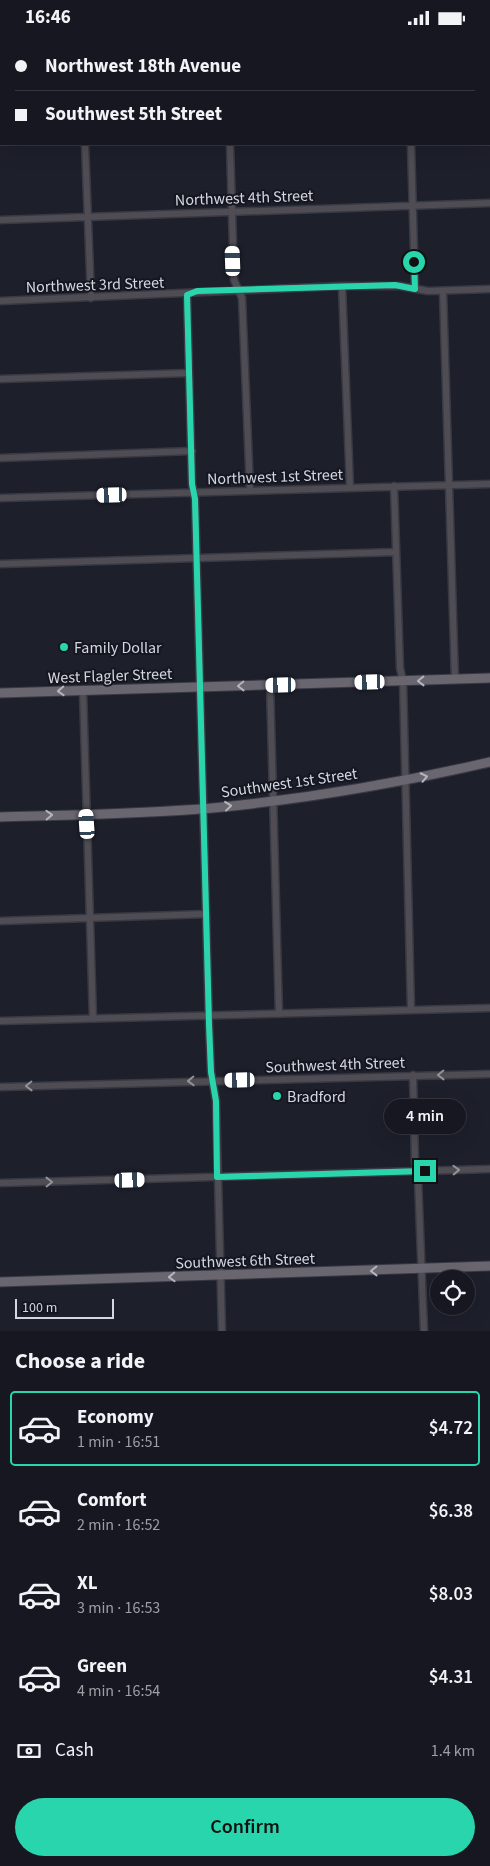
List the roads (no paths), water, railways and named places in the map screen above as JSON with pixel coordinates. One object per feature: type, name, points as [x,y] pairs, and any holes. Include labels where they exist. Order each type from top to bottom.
[{"type":"main road","name":"West Flagler Street","points":[[0,693],[490,678]]},
{"type":"main road","name":"Southwest 1st Street","points":[[0,817],[203,809],[405,781],[490,762]]},
{"type":"main road","name":"Southwest 6th Street","points":[[0,1282],[490,1266]]},
{"type":"street","points":[[85,145],[91,298]]},
{"type":"street","points":[[230,145],[234,280],[242,298],[250,490]]},
{"type":"street","points":[[411,145],[415,289]]},
{"type":"street","name":"Northwest 4th Street","points":[[0,220],[490,203]]},
{"type":"street","name":"Northwest 3rd Street","points":[[0,301],[187,295],[197,291],[342,286],[395,285],[443,291],[490,289]]},
{"type":"street","points":[[342,286],[350,487]]},
{"type":"street","points":[[443,291],[455,680]]},
{"type":"street","points":[[187,295],[197,558],[208,1015],[212,1081],[216,1101],[222,1331]]},
{"type":"street","points":[[0,379],[189,373]]},
{"type":"street","points":[[0,458],[192,451]]},
{"type":"street","name":"Northwest 1st Street","points":[[0,498],[490,484]]},
{"type":"street","points":[[394,486],[400,668],[403,681],[411,1010]]},
{"type":"street","points":[[0,564],[396,552]]},
{"type":"street","points":[[270,685],[279,1013]]},
{"type":"street","points":[[83,691],[93,1019]]},
{"type":"street","points":[[0,921],[206,914]]},
{"type":"street","points":[[0,1021],[490,1008]]},
{"type":"street","name":"Southwest 4th Street","points":[[0,1087],[490,1074]]},
{"type":"street","points":[[413,1075],[424,1331]]},
{"type":"street","points":[[0,1183],[490,1169]]},
{"type":"place","name":"Family Dollar","points":[[64,647]]},
{"type":"place","name":"Bradford","points":[[277,1096]]}]
